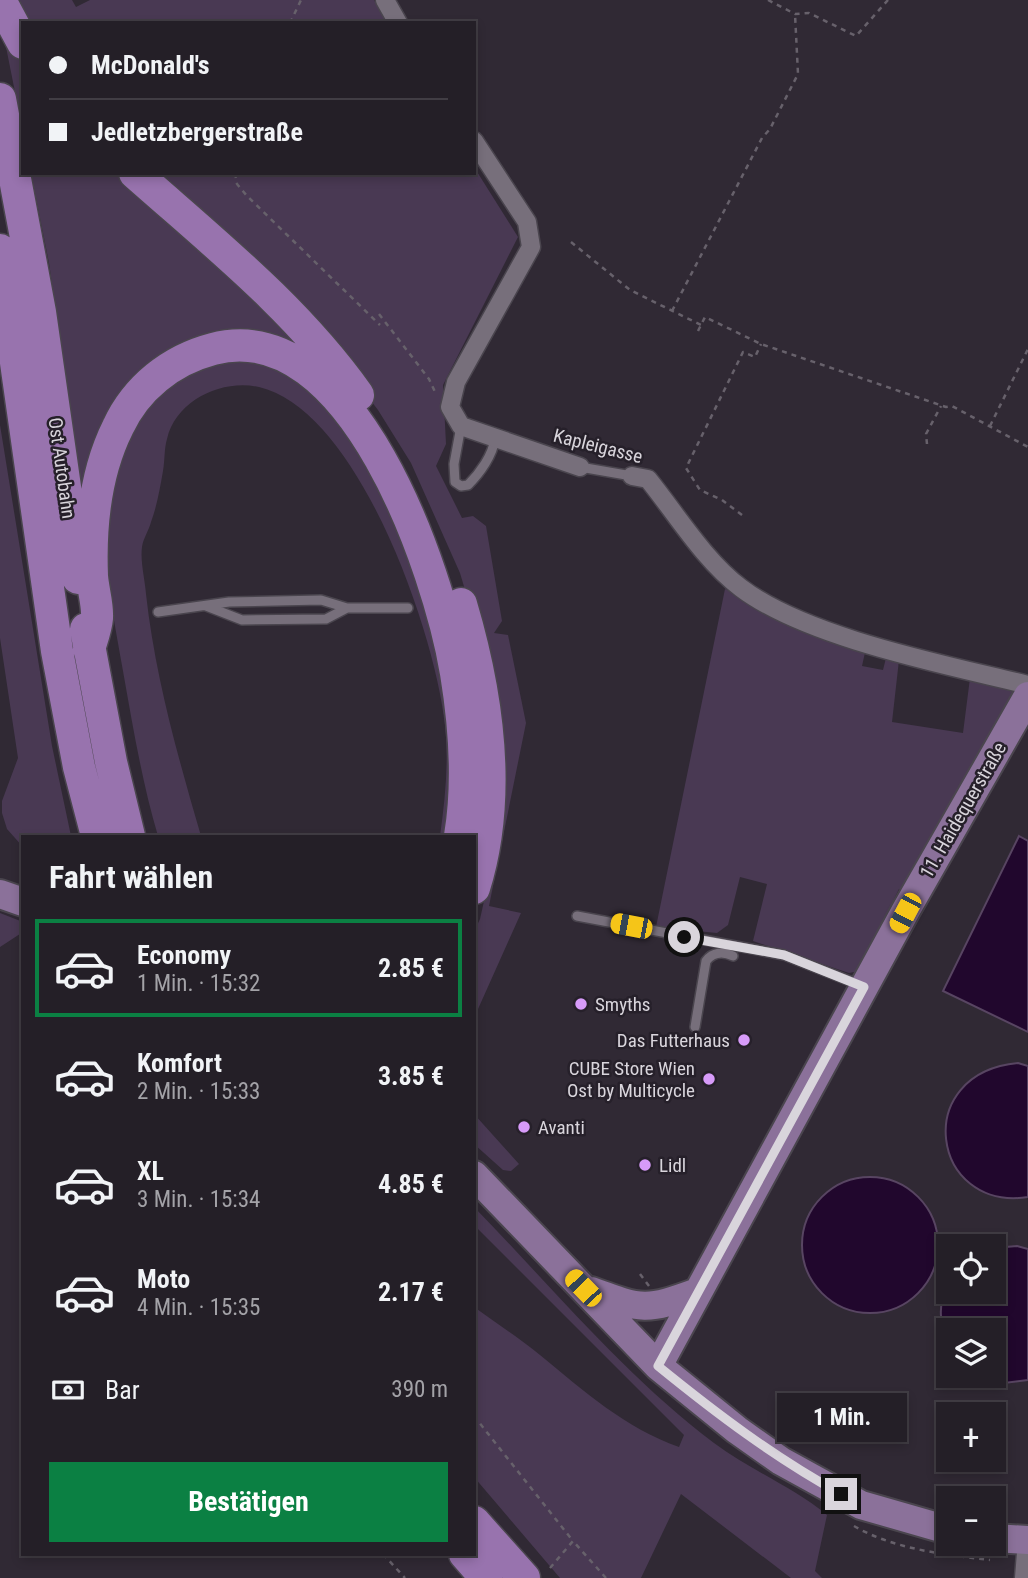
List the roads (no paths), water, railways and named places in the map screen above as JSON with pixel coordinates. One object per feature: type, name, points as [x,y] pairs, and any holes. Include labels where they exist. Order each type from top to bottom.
[{"type":"highway","points":[[0,0],[21,39]]},
{"type":"highway","name":"Ost Autobahn","points":[[0,99],[40,312],[89,649],[111,762],[129,835]]},
{"type":"highway","points":[[137,175],[269,292],[339,369],[404,467],[428,515],[445,556],[469,632],[487,728],[489,806],[483,857],[476,881]]},
{"type":"highway","name":"Ost Autobahn","points":[[0,250],[7,290],[4,309],[57,651],[79,767],[97,835]]},
{"type":"highway","points":[[89,649],[97,618],[92,576],[95,498],[104,457],[119,423],[140,392],[166,370],[194,354],[226,345],[259,346],[292,358],[322,381],[352,416],[388,473],[417,538],[441,607],[456,672],[465,741],[466,801],[460,835]]},
{"type":"highway","points":[[477,1551],[537,1573]]},
{"type":"main road","name":"11. Haidequerstraße","points":[[658,1366],[864,987],[1028,696]]},
{"type":"main road","points":[[0,894],[21,901]]},
{"type":"main road","points":[[476,1177],[658,1366],[737,1430],[781,1461],[861,1505],[936,1527]]},
{"type":"main road","points":[[583,1288],[631,1306],[657,1307],[698,1292]]},
{"type":"main road","points":[[1006,1539],[1028,1540]]},
{"type":"street","points":[[385,0],[397,21]]},
{"type":"street","points":[[461,426],[450,407],[456,382],[531,247],[527,222],[476,144]]},
{"type":"street","name":"Kapleigasse","points":[[461,426],[580,467]]},
{"type":"street","name":"Kapleigasse","points":[[632,476],[648,479],[715,563],[742,589],[772,606],[871,644],[1028,685]]},
{"type":"street","points":[[1024,1578],[1028,1540]]},
{"type":"lane","points":[[461,426],[454,464],[455,482],[461,486],[468,485],[475,478],[494,446],[495,438]]},
{"type":"lane","name":"Kapleigasse","points":[[580,467],[632,476]]},
{"type":"lane","points":[[158,611],[229,602],[321,600],[347,608],[408,608]]},
{"type":"lane","points":[[204,606],[242,620],[326,619],[347,608]]},
{"type":"lane","points":[[577,916],[784,955],[864,987]]},
{"type":"lane","points":[[695,1027],[706,961],[718,953],[733,956]]},
{"type":"place","name":"Smyths","points":[[581,1004]]},
{"type":"place","name":"Das Futterhaus","points":[[744,1040]]},
{"type":"place","name":"CUBE Store Wien Ost by Multicycle","points":[[709,1079]]},
{"type":"place","name":"Avanti","points":[[524,1127]]},
{"type":"place","name":"Lidl","points":[[645,1165]]}]
